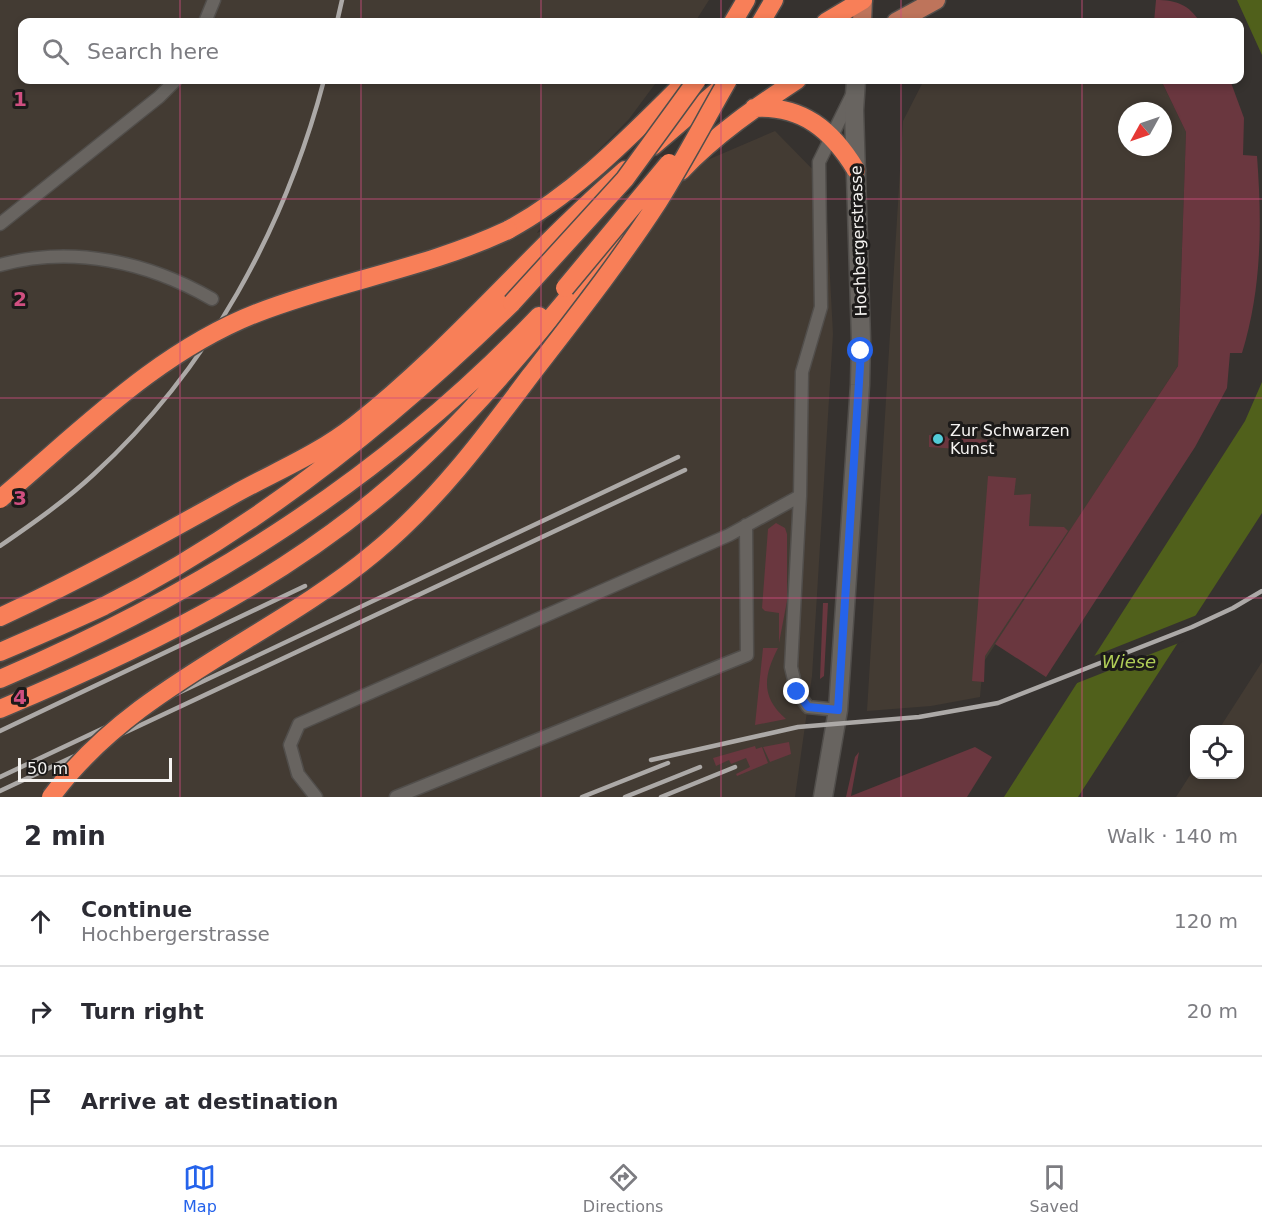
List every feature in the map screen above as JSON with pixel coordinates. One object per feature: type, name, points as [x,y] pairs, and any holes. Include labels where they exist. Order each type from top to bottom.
[{"type":"highway","points":[[735,18],[746,0]]},
{"type":"highway","points":[[763,18],[774,0]]},
{"type":"highway","points":[[833,18],[863,0]]},
{"type":"highway","points":[[0,499],[100,412],[158,367],[202,338],[256,313],[316,292],[460,250],[533,216],[599,166],[683,84]]},
{"type":"highway","points":[[0,652],[105,605],[207,547],[323,467],[384,420],[453,359],[544,268],[625,180],[694,84]]},
{"type":"highway","points":[[0,617],[86,577],[315,453],[403,386],[607,185],[723,84]]},
{"type":"highway","points":[[0,679],[82,644],[223,569],[322,503],[409,437],[500,355],[565,288],[665,169],[725,84]]},
{"type":"highway","points":[[51,797],[89,753],[128,719],[165,692],[343,578],[388,542],[418,513],[501,414],[634,237],[658,201],[726,84]]},
{"type":"highway","points":[[0,709],[149,642],[255,586],[336,532],[435,446],[493,386],[642,212],[701,150],[754,108],[791,84]]},
{"type":"highway","points":[[754,108],[786,110],[821,128],[832,136],[856,170]]},
{"type":"main road","points":[[862,18],[863,0]]},
{"type":"main road","points":[[903,18],[936,0]]},
{"type":"main road","name":"Hochbergerstrasse","points":[[823,797],[838,710],[860,385],[856,84]]},
{"type":"lane","points":[[207,18],[214,0]]},
{"type":"lane","points":[[0,224],[141,112],[172,84]]},
{"type":"lane","points":[[838,710],[808,707],[797,692],[791,668],[800,496],[802,372],[822,307],[819,162],[856,84]]},
{"type":"lane","points":[[0,265],[42,257],[104,260],[156,272],[212,299]]},
{"type":"lane","points":[[316,797],[298,774],[290,745],[298,723],[746,525],[800,496]]},
{"type":"lane","points":[[396,797],[747,655],[746,525]]},
{"type":"shaded area","points":[[0,0],[709,0],[698,18],[18,18],[18,84],[655,84],[629,119],[578,171],[537,233],[775,131],[825,182],[833,334],[812,676],[795,797],[0,797]]},
{"type":"shaded area","points":[[1156,0],[1182,5],[1197,18],[1154,18]]},
{"type":"shaded area","points":[[922,84],[1163,84],[1172,102],[1118,102],[1118,156],[1172,156],[1172,103],[1186,132],[1178,366],[983,663],[980,697],[931,706],[867,711],[903,121]]},
{"type":"shaded area","points":[[1163,84],[1231,84],[1244,118],[1243,155],[1257,156],[1260,206],[1257,280],[1249,329],[1242,353],[1230,353],[1227,388],[1195,447],[1046,677],[995,644],[1178,366],[1186,132]]},
{"type":"shaded area","points":[[929,435],[989,440],[988,451],[929,447]]},
{"type":"shaded area","points":[[988,476],[1016,478],[1014,495],[1031,494],[1029,526],[1064,527],[1068,531],[985,656],[984,682],[972,681]]},
{"type":"shaded area","points":[[776,523],[785,528],[787,534],[787,601],[779,643],[779,613],[765,611],[762,608],[768,529]]},
{"type":"shaded area","points":[[823,603],[828,603],[824,676],[820,679]]},
{"type":"shaded area","points":[[763,648],[778,648],[770,667],[768,694],[778,711],[786,719],[755,725]]},
{"type":"shaded area","points":[[1262,662],[1262,797],[1176,797],[1190,775],[1190,779],[1244,779],[1244,725],[1222,725]]},
{"type":"shaded area","points":[[789,742],[791,754],[770,762],[763,747]]},
{"type":"shaded area","points":[[755,746],[756,749],[762,747],[768,763],[737,776],[736,774],[750,767],[746,758],[731,764],[729,760],[716,766],[713,758]]},
{"type":"shaded area","points":[[975,747],[992,757],[967,797],[846,797],[855,757],[859,752],[851,796]]},
{"type":"water","points":[[1237,0],[1262,0],[1262,55]]},
{"type":"water","name":"Wiese","points":[[1262,382],[1262,513],[1078,797],[1004,797],[1245,421]]},
{"type":"pier","points":[[1202,613],[1184,641],[1072,685],[1089,658]]},
{"type":"railway","points":[[338,18],[342,0]]},
{"type":"railway","points":[[0,546],[60,503],[94,474],[135,433],[173,389],[207,343],[237,294],[288,189],[308,135],[323,84]]},
{"type":"railway","points":[[0,777],[678,457]]},
{"type":"railway","points":[[0,791],[685,470]]},
{"type":"railway","points":[[0,731],[305,586]]},
{"type":"railway","points":[[651,760],[798,727],[919,717],[998,703],[1192,627],[1233,608],[1262,591]]},
{"type":"railway","points":[[582,797],[668,763]]},
{"type":"railway","points":[[625,797],[700,767]]},
{"type":"railway","points":[[661,797],[735,767]]},
{"type":"place","name":"Zur Schwarzen Kunst","points":[[938,439]]},
{"type":"route","points":[[797,692],[808,707],[838,710],[854,499],[861,351]]}]
